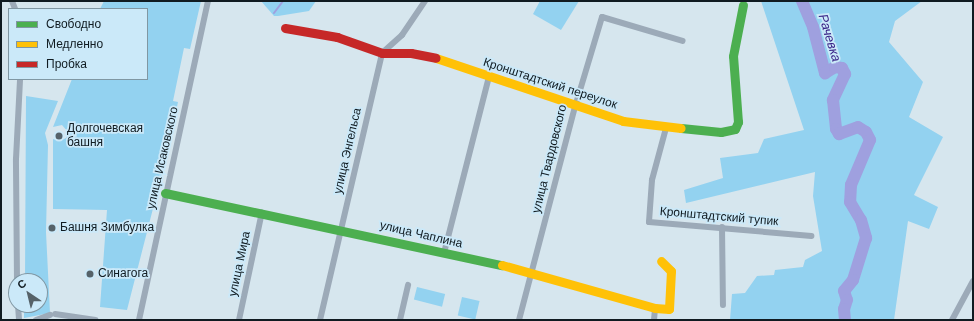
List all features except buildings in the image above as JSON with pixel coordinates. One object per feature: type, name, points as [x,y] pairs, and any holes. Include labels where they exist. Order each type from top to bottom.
[{"type":"street","name":"улица Исаковского","points":[[139,320],[165,193],[208,1]]},
{"type":"street","points":[[382,53],[402,35],[425,1]]},
{"type":"street","name":"Кронштадтский переулок","points":[[285,28],[337,37],[382,53],[418,54],[575,107],[623,121],[666,128],[721,132],[735,129],[738,122],[733,56],[743,5]]},
{"type":"street","name":"улица Твардовского","points":[[519,320],[533,272],[575,107],[602,17],[683,41]]},
{"type":"street","name":"улица Энгельса","points":[[320,320],[382,53]]},
{"type":"street","points":[[444,253],[489,77]]},
{"type":"street","points":[[17,273],[16,159],[20,80]]},
{"type":"street","name":"Кронштадтский тупик","points":[[666,128],[652,180],[649,222],[722,227],[811,236]]},
{"type":"street","name":"улица Чаплина","points":[[165,193],[262,212],[533,272],[541,278],[655,308],[669,308],[671,271],[661,261]]},
{"type":"street","name":"улица Мира","points":[[239,320],[262,212]]},
{"type":"street","points":[[722,227],[723,305]]},
{"type":"street","points":[[952,320],[973,281]]},
{"type":"street","points":[[400,320],[408,286]]},
{"type":"street","points":[[654,320],[655,308]]},
{"type":"street","points":[[36,320],[52,314],[96,320]]},
{"type":"shaded area","points":[[104,1],[201,1],[190,49],[184,48],[173,101],[178,102],[168,150],[127,310],[100,307],[107,210],[53,209],[53,139],[60,141],[66,138],[68,132],[62,125],[53,127],[72,80],[148,80],[148,8],[100,8]]},
{"type":"shaded area","points":[[261,1],[316,1],[309,11],[274,16]]},
{"type":"shaded area","points":[[540,1],[579,1],[561,30],[533,14]]},
{"type":"shaded area","points":[[761,1],[922,1],[895,21],[889,42],[923,82],[909,117],[943,137],[914,195],[938,207],[929,229],[908,221],[894,320],[730,320],[732,294],[745,293],[757,276],[774,275],[775,270],[803,267],[805,260],[822,251],[813,196],[815,172],[686,203],[684,190],[723,178],[720,158],[758,153],[764,139],[804,130]]},
{"type":"shaded area","points":[[26,96],[58,101],[45,133],[48,145],[46,232],[50,313],[24,318],[24,313],[48,313],[48,273],[25,273]]},
{"type":"shaded area","points":[[417,287],[445,294],[442,307],[414,300]]},
{"type":"shaded area","points":[[462,297],[480,301],[475,320],[458,316]]},
{"type":"waterway","points":[[274,13],[283,1]]},
{"type":"waterway","name":"Рачевка","points":[[802,1],[813,27],[825,73],[835,67],[842,68],[845,74],[833,100],[836,129],[839,134],[858,127],[866,132],[870,140],[851,185],[850,202],[861,220],[866,238],[853,280],[844,291],[847,300],[844,309],[845,320]]},
{"type":"traffic: fast","points":[[681,128],[721,132],[735,129],[738,122],[733,56],[743,5]]},
{"type":"traffic: fast","points":[[165,193],[502,265]]},
{"type":"traffic: slow","points":[[436,58],[623,121],[681,128]]},
{"type":"traffic: slow","points":[[502,265],[655,308],[669,309],[671,271],[661,261]]},
{"type":"traffic: jam","points":[[285,28],[337,37],[382,53],[411,53],[436,58]]},
{"type":"place","name":"Долгочевская башня","points":[[59,136]]},
{"type":"place","name":"Башня Зимбулка","points":[[52,228]]},
{"type":"place","name":"Синагога","points":[[90,274]]}]
